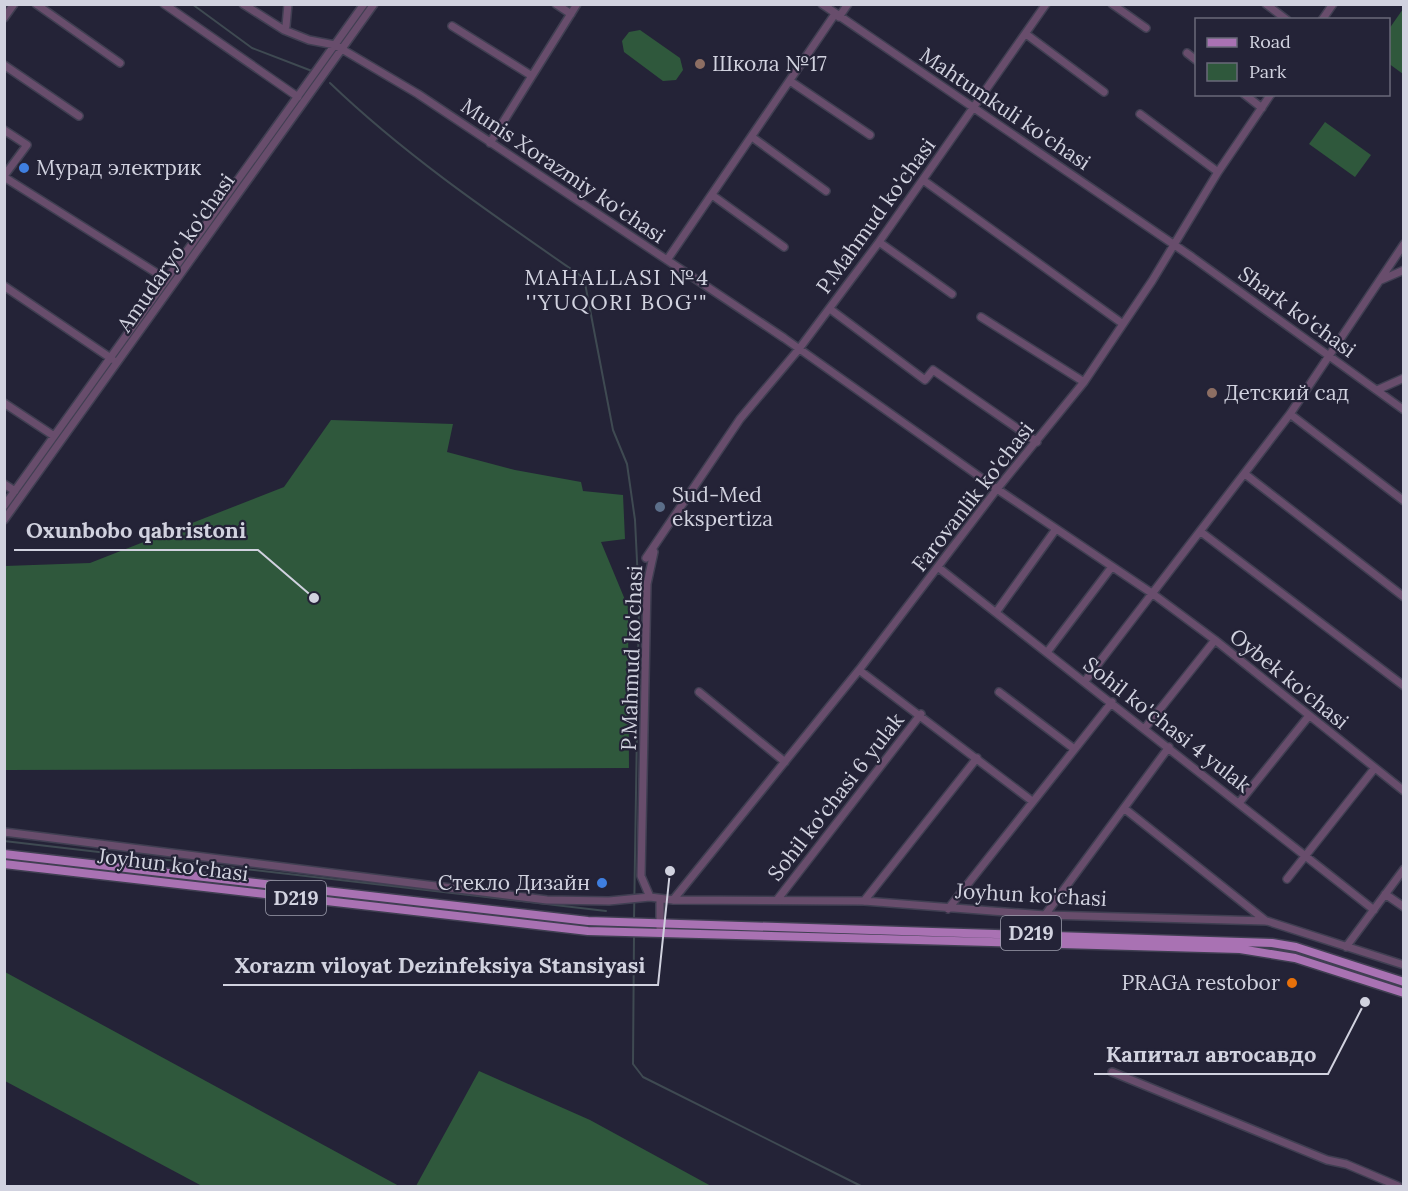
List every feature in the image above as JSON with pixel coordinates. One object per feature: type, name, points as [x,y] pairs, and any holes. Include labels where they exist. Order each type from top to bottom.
[{"type":"main road","name":"Joyhun ko'chasi","points":[[4,854],[588,921],[1237,940],[1296,947],[1404,982]]},
{"type":"main road","name":"Joyhun ko'chasi","points":[[4,864],[588,931],[657,933]]},
{"type":"main road","name":"D219","points":[[657,933],[1240,949],[1295,958],[1404,993]]},
{"type":"street","points":[[4,18],[14,4]]},
{"type":"street","points":[[36,4],[120,63]]},
{"type":"street","points":[[164,4],[298,98]]},
{"type":"street","name":"Munis Xorazmiy ko'chasi","points":[[243,4],[284,30],[309,40],[339,47],[418,94],[800,349],[997,489]]},
{"type":"street","points":[[286,26],[288,4]]},
{"type":"street","name":"Amudaryo' ko'chasi","points":[[4,520],[118,363],[339,47],[364,4]]},
{"type":"street","name":"Amudaryo' ko'chasi","points":[[4,506],[306,86],[374,4]]},
{"type":"street","points":[[556,4],[571,14]]},
{"type":"street","points":[[490,144],[577,4]]},
{"type":"street","name":"Mahtumkuli ko'chasi","points":[[822,4],[1172,244]]},
{"type":"street","points":[[667,260],[790,81],[837,15],[848,4]]},
{"type":"street","name":"P.Mahmud ko'chasi","points":[[646,558],[725,440],[830,309],[1046,4]]},
{"type":"street","points":[[1112,4],[1146,28]]},
{"type":"street","points":[[1266,4],[1284,18]]},
{"type":"street","points":[[1323,18],[1333,4]]},
{"type":"street","points":[[452,26],[532,76]]},
{"type":"street","points":[[1026,34],[1104,92]]},
{"type":"street","points":[[1187,53],[1195,59]]},
{"type":"street","points":[[4,65],[79,116]]},
{"type":"street","points":[[790,81],[870,135]]},
{"type":"street","points":[[1247,96],[1262,108]]},
{"type":"street","name":"Farovanlik ko'chasi","points":[[673,900],[860,670],[997,489],[1084,382],[1218,172],[1270,96]]},
{"type":"street","points":[[1140,114],[1218,172]]},
{"type":"street","points":[[4,130],[27,145],[4,177],[166,279]]},
{"type":"street","points":[[752,137],[826,191]]},
{"type":"street","points":[[923,180],[1123,324]]},
{"type":"street","points":[[712,195],[784,247]]},
{"type":"street","points":[[879,242],[952,294]]},
{"type":"street","name":"Shark ko'chasi","points":[[1172,244],[1404,410]]},
{"type":"street","points":[[1085,681],[1290,414],[1404,244]]},
{"type":"street","points":[[1380,280],[1404,270]]},
{"type":"street","points":[[4,286],[118,363]]},
{"type":"street","points":[[830,309],[925,381],[933,370],[1037,442]]},
{"type":"street","points":[[981,318],[1084,382]]},
{"type":"street","points":[[1377,390],[1404,378]]},
{"type":"street","points":[[4,403],[54,436]]},
{"type":"street","points":[[1290,414],[1404,501]]},
{"type":"street","name":"P.Mahmud ko'chasi","points":[[650,897],[641,876],[647,584],[651,556],[725,440]]},
{"type":"street","points":[[1245,474],[1404,597]]},
{"type":"street","points":[[4,484],[15,491]]},
{"type":"street","name":"Oybek ko'chasi","points":[[997,489],[1111,568],[1153,594],[1215,640],[1308,717],[1404,791]]},
{"type":"street","points":[[997,611],[1056,529]]},
{"type":"street","points":[[1201,532],[1404,686]]},
{"type":"street","name":"Sohil ko'chasi 4 yulak","points":[[939,568],[1048,651],[1374,910]]},
{"type":"street","points":[[1048,651],[1111,568]]},
{"type":"street","points":[[1145,728],[1215,640]]},
{"type":"street","points":[[860,670],[921,714],[1032,801]]},
{"type":"street","points":[[699,692],[785,762]]},
{"type":"street","points":[[999,692],[1073,748]]},
{"type":"street","points":[[948,909],[1073,748],[1112,702]]},
{"type":"street","name":"Sohil ko'chasi 6 yulak","points":[[777,900],[921,714]]},
{"type":"street","points":[[1239,803],[1308,717]]},
{"type":"street","points":[[1045,915],[1169,747]]},
{"type":"street","points":[[864,901],[977,758]]},
{"type":"street","points":[[1287,879],[1374,769]]},
{"type":"street","points":[[1125,809],[1267,921]]},
{"type":"street","name":"Joyhun ko'chasi","points":[[4,832],[547,900],[609,901],[618,898],[650,897],[673,900],[864,901],[1045,915],[1267,921],[1404,965]]},
{"type":"street","points":[[1346,947],[1404,869]]},
{"type":"street","points":[[1385,894],[1404,908]]},
{"type":"street","points":[[657,933],[656,922],[660,899]]},
{"type":"street","points":[[1112,1072],[1327,1160],[1346,1164],[1398,1186]]},
{"type":"green space","points":[[1403,9],[1403,74],[1390,64],[1390,28]]},
{"type":"green space","points":[[640,30],[680,58],[683,70],[676,80],[663,81],[624,52],[622,41],[629,32]]},
{"type":"green space","points":[[1325,122],[1371,155],[1355,177],[1309,144]]},
{"type":"green space","points":[[331,420],[453,424],[447,452],[515,470],[581,482],[583,491],[623,495],[625,539],[601,542],[628,607],[629,768],[5,770],[5,566],[90,563],[284,487]]},
{"type":"green space","points":[[5,972],[399,1186],[202,1186],[5,1081]]},
{"type":"green space","points":[[479,1071],[590,1120],[711,1186],[416,1186]]},
{"type":"waterway","points":[[192,4],[252,48],[312,71]]},
{"type":"waterway","points":[[330,83],[421,161],[584,278],[613,430],[627,464],[635,520],[639,602],[634,920]]},
{"type":"waterway","points":[[4,841],[606,911]]},
{"type":"waterway","points":[[634,935],[633,1064],[643,1077],[861,1186]]},
{"type":"place","name":"Школа №17","points":[[700,64]]},
{"type":"place","name":"Мурад электрик","points":[[24,168]]},
{"type":"place","name":"Детский сад","points":[[1212,393]]},
{"type":"place","name":"Sud-Med ekspertiza","points":[[660,507]]},
{"type":"place","name":"Oxunbobo qabristoni","points":[[314,598]]},
{"type":"place","name":"Xorazm viloyat Dezinfeksiya Stansiyasi","points":[[670,871]]},
{"type":"place","name":"Стекло Дизайн","points":[[602,883]]},
{"type":"place","name":"PRAGA restobor","points":[[1292,983]]},
{"type":"place","name":"Капитал автосавдо","points":[[1365,1002]]},
{"type":"district","name":"MAHALLASI №4 ''YUQORI BOG'\"","points":[[617,290]]}]
